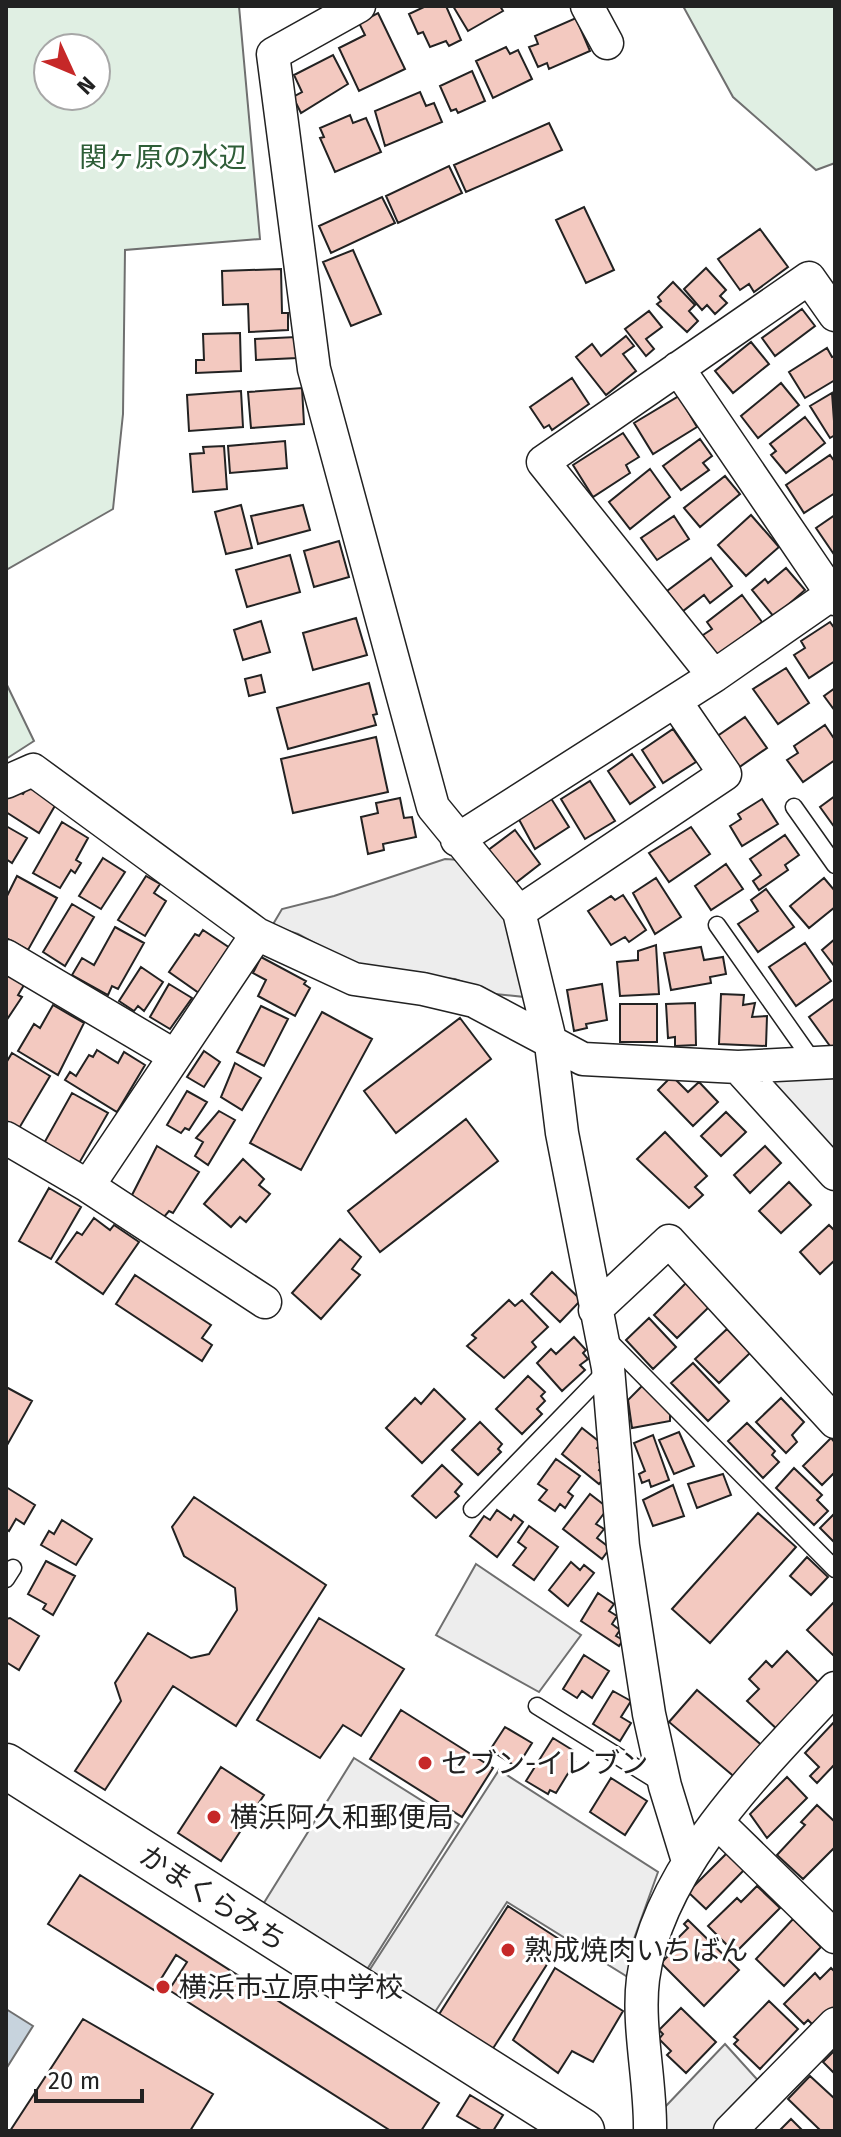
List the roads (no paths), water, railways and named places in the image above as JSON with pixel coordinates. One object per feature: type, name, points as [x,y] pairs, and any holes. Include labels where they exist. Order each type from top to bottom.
[{"type":"street","points":[[359,6],[273,54],[314,369],[433,807],[519,912],[551,1044],[562,1133],[608,1368],[623,1546],[649,1714],[665,1786],[688,1861]]},
{"type":"street","points":[[587,6],[607,43]]},
{"type":"street","points":[[714,676],[543,462],[809,278],[835,315]]},
{"type":"street","points":[[457,840],[714,676],[832,588],[678,368]]},
{"type":"street","points":[[519,912],[725,774],[675,701]]},
{"type":"street","points":[[6,782],[33,770],[257,934],[354,979],[423,989],[474,1001],[583,1059],[738,1067],[824,1061]]},
{"type":"street","points":[[88,1186],[257,934]]},
{"type":"street","points":[[6,956],[175,1056]]},
{"type":"street","points":[[738,1067],[835,1174]]},
{"type":"street","points":[[6,1138],[88,1186],[265,1302]]},
{"type":"street","points":[[598,1321],[669,1241],[835,1422]]},
{"type":"street","points":[[650,2131],[643,1981],[661,1913],[688,1861],[717,1822],[834,1692]]},
{"type":"street","name":"かまくらみち","points":[[6,1766],[582,2131]]},
{"type":"street","points":[[717,1822],[835,1937]]},
{"type":"street","points":[[730,2131],[835,2024]]},
{"type":"lane","points":[[794,807],[835,865]]},
{"type":"lane","points":[[717,925],[824,1061]]},
{"type":"lane","points":[[598,1321],[835,1569]]},
{"type":"lane","points":[[472,1509],[608,1368]]},
{"type":"lane","points":[[537,1706],[665,1786]]},
{"type":"place","name":"セブン-イレブン","points":[[425,1763]]},
{"type":"place","name":"横浜阿久和郵便局","points":[[214,1817]]},
{"type":"place","name":"熟成焼肉いちばん","points":[[508,1950]]},
{"type":"place","name":"横浜市立原中学校","points":[[163,1987]]},
{"type":"park label","name":"関ヶ原の水辺","points":[[163,157]]}]
